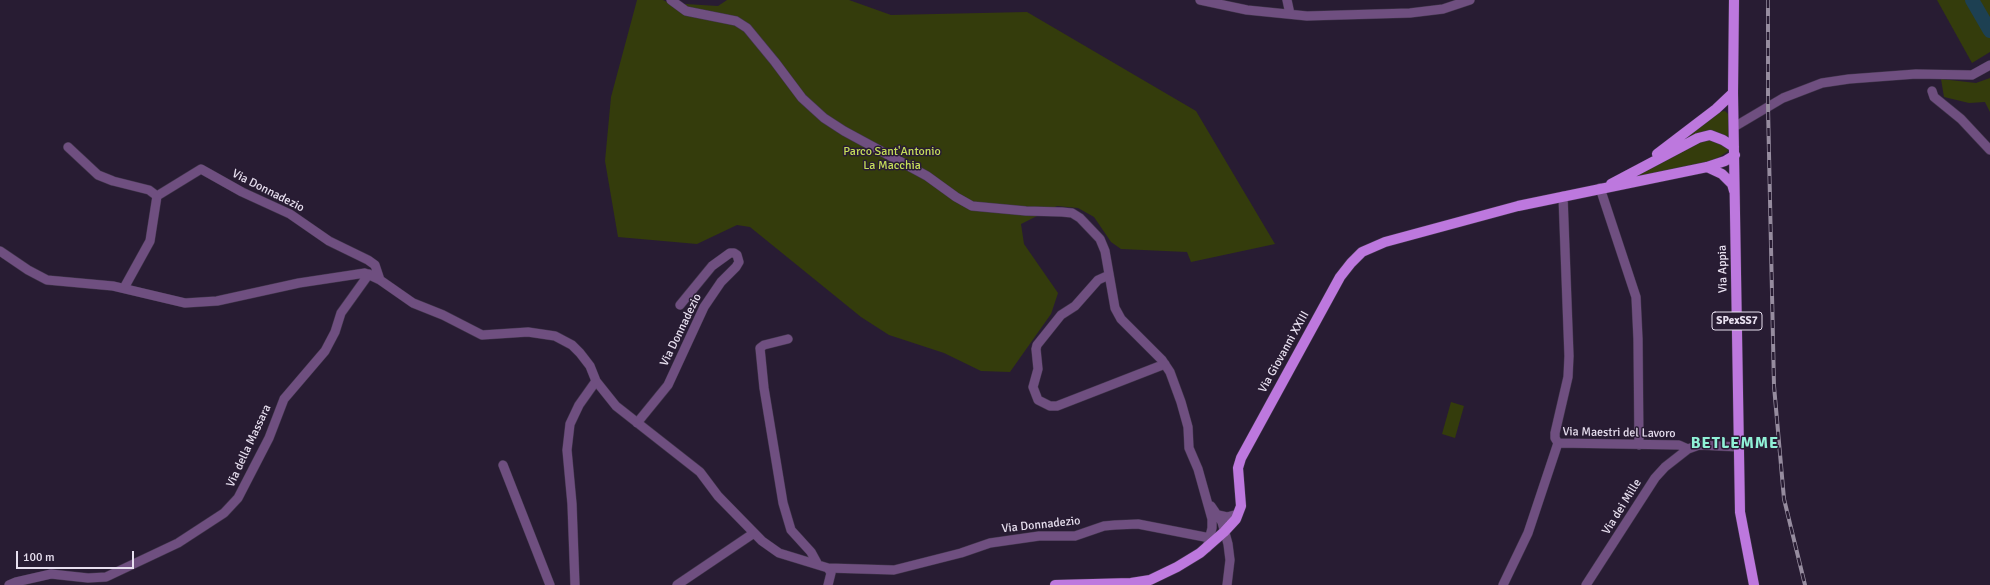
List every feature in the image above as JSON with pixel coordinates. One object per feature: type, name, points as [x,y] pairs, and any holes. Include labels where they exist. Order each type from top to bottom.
[{"type":"main road","name":"Via Appia","points":[[1734,0],[1733,93],[1740,512],[1754,585]]},
{"type":"main road","points":[[1640,168],[1716,109],[1733,93]]},
{"type":"main road","points":[[1704,136],[1716,137],[1734,151],[1725,161],[1707,168],[1602,188],[1704,136]]},
{"type":"main road","points":[[1707,168],[1719,172],[1728,179],[1735,195]]},
{"type":"main road","name":"Via Giovanni XXIII","points":[[1238,514],[1241,498],[1238,468],[1241,458],[1340,277],[1351,263],[1369,248],[1385,242],[1518,206],[1602,188]]},
{"type":"main road","points":[[1055,585],[1131,583],[1150,580],[1177,567],[1207,548],[1224,532],[1238,514]]},
{"type":"street","points":[[671,0],[686,11],[736,21],[747,28],[802,98],[824,118],[844,131],[927,176],[956,197],[972,206],[1026,212],[1072,213],[1080,218],[1100,239],[1105,251],[1115,308],[1121,319],[1165,364],[1170,372],[1188,427],[1189,448],[1208,501],[1212,524],[1207,548]]},
{"type":"street","points":[[1200,0],[1247,10],[1307,16],[1410,14],[1443,9],[1470,0]]},
{"type":"street","points":[[1287,0],[1290,14]]},
{"type":"street","points":[[1734,127],[1783,98],[1822,83],[1849,79],[1916,74],[1972,75],[1990,66]]},
{"type":"street","points":[[1932,91],[1934,97],[1961,119],[1990,150]]},
{"type":"street","points":[[68,146],[98,175],[113,181],[149,190],[157,196],[150,241],[124,288]]},
{"type":"street","name":"Via Donnadezio","points":[[157,196],[201,169],[242,192],[290,214],[330,241],[368,260],[375,265],[380,280]]},
{"type":"street","points":[[1602,188],[1636,297],[1639,445]]},
{"type":"street","points":[[1558,443],[1555,438],[1555,433],[1568,376],[1569,356],[1569,317],[1562,203],[1563,196]]},
{"type":"street","points":[[0,251],[28,270],[47,280],[124,288],[171,300],[196,303],[217,301],[306,282],[359,274],[369,274]]},
{"type":"street","name":"Via Donnadezio","points":[[637,423],[668,385],[704,308],[721,282],[739,262],[737,255],[730,253],[712,266],[680,306]]},
{"type":"street","name":"Via Donnadezio","points":[[369,274],[413,302],[444,315],[482,335],[528,332],[555,336],[572,345],[590,366],[596,381],[616,406],[700,472],[718,496],[754,533],[780,553],[817,563],[828,568],[894,570],[961,553],[990,543],[1039,536],[1075,536],[1115,525],[1138,524],[1210,538]]},
{"type":"street","name":"Via della Massara","points":[[9,585],[51,574],[88,578],[106,577],[178,543],[224,513],[238,498],[269,438],[284,399],[325,351],[335,332],[341,313],[369,274]]},
{"type":"street","points":[[1109,275],[1098,280],[1075,306],[1061,315],[1037,345],[1038,369],[1033,387],[1038,400],[1050,406],[1057,406],[1165,364]]},
{"type":"street","points":[[788,339],[764,345],[760,348],[764,388],[783,503],[791,530],[811,552],[817,563]]},
{"type":"street","points":[[575,585],[572,504],[567,450],[568,437],[570,424],[579,405],[596,381]]},
{"type":"street","name":"Via Maestri del Lavoro","points":[[1503,585],[1528,533],[1558,443],[1679,445],[1688,449]]},
{"type":"street","points":[[1688,449],[1699,445],[1739,447]]},
{"type":"street","name":"Via dei Mille","points":[[1586,585],[1655,478],[1665,467],[1688,449]]},
{"type":"street","points":[[503,465],[550,585]]},
{"type":"street","points":[[1208,501],[1222,522],[1230,552],[1227,585]]},
{"type":"street","points":[[1218,515],[1227,517],[1238,514]]},
{"type":"street","points":[[1212,524],[1224,532]]},
{"type":"street","points":[[677,585],[754,533]]},
{"type":"street","points":[[828,568],[831,573],[828,585]]},
{"type":"green space","name":"Parco Sant'Antonio La Macchia","points":[[637,0],[663,0],[669,3],[718,6],[727,0],[849,0],[891,15],[1027,12],[1196,111],[1275,244],[1191,262],[1187,252],[1121,249],[1111,242],[1094,217],[1078,208],[1057,206],[1021,224],[1024,244],[1058,293],[1051,314],[1010,372],[981,371],[944,353],[889,335],[861,317],[750,227],[737,225],[697,244],[618,237],[605,161],[611,97]]},
{"type":"green space","points":[[1937,0],[1990,0],[1990,52],[1972,63]]},
{"type":"green space","points":[[1990,78],[1990,112],[1985,102],[1969,103],[1944,97],[1941,79],[1976,83]]},
{"type":"green space","points":[[1725,111],[1729,115],[1729,138],[1711,131],[1699,133],[1666,150],[1718,112]]},
{"type":"green space","points":[[1703,139],[1716,141],[1729,149],[1713,161],[1637,178],[1637,176]]},
{"type":"green space","points":[[1451,402],[1464,406],[1455,438],[1442,434]]},
{"type":"waterway","points":[[1972,0],[1990,31]]},
{"type":"railway","points":[[1768,0],[1768,107],[1774,386],[1784,499],[1805,585]]},
{"type":"district","name":"BETLEMME","points":[[1735,444]]}]
